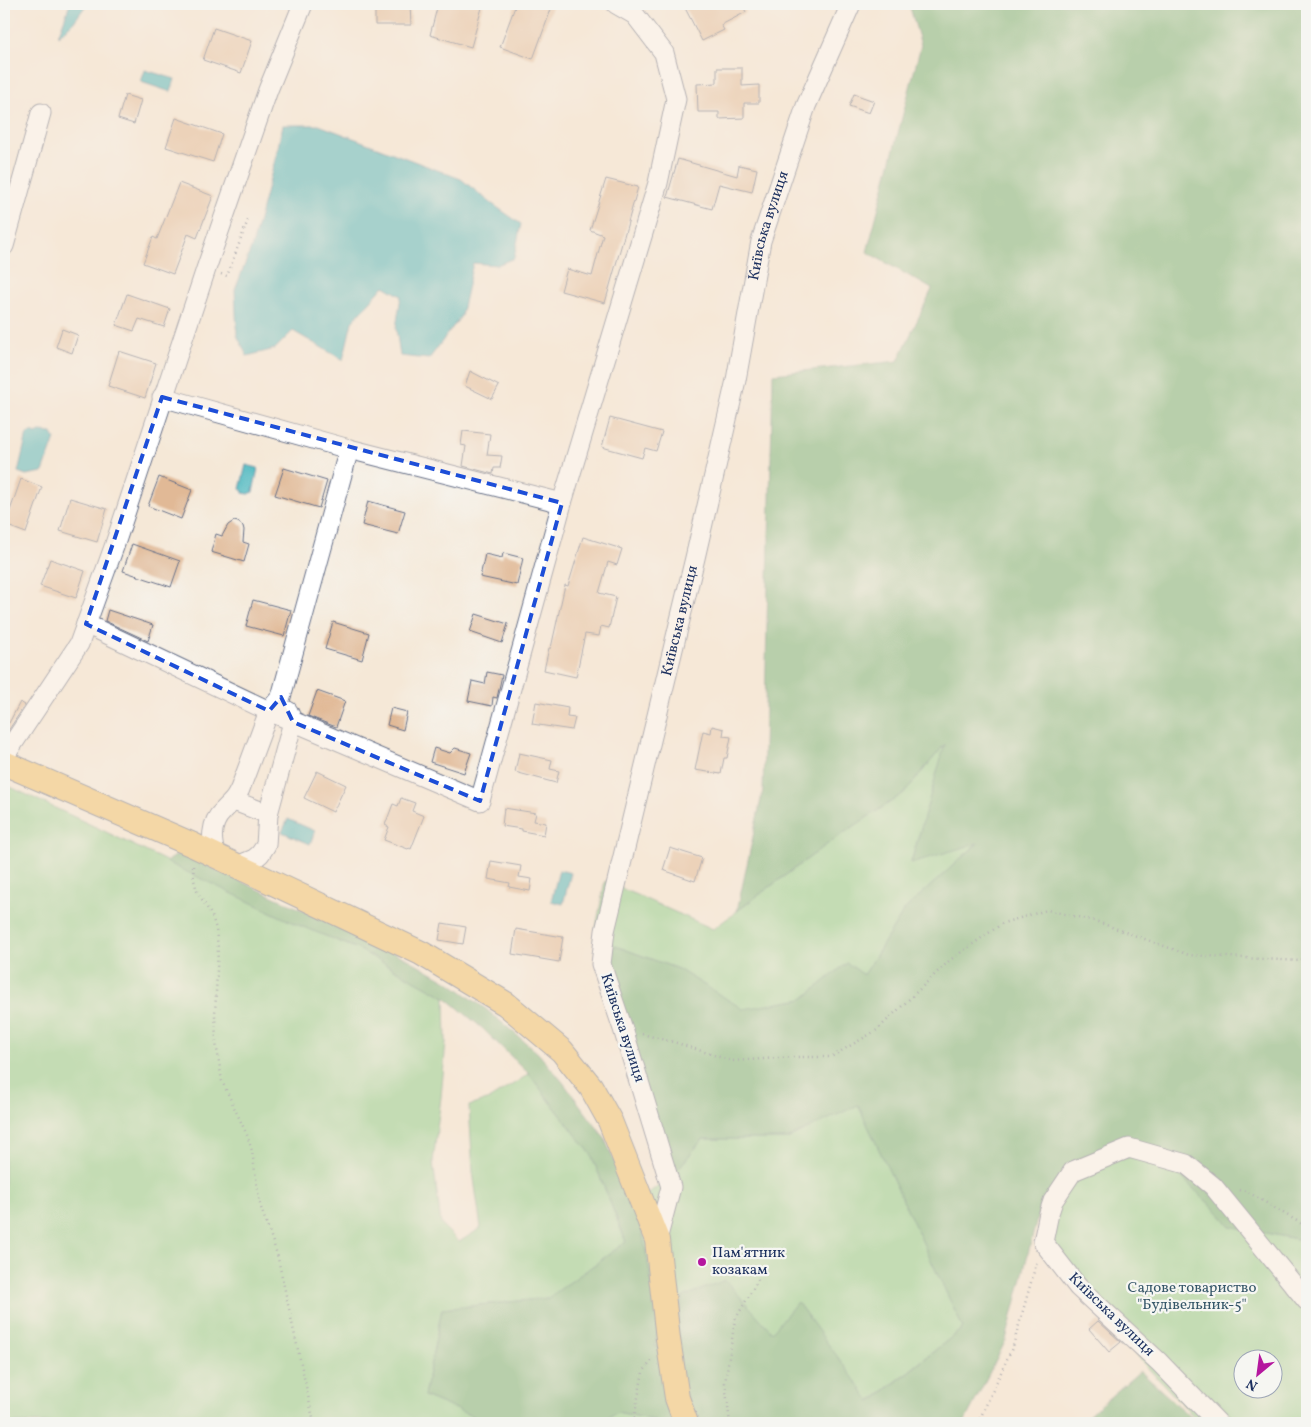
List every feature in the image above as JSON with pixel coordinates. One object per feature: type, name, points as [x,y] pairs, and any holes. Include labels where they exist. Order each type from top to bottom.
[{"type":"main road","points":[[4,763],[193,845],[421,953],[506,1004],[562,1050],[591,1087],[610,1121],[657,1240],[668,1339],[677,1398],[686,1423]]},
{"type":"street","points":[[4,757],[79,644],[114,547],[162,396],[268,90],[303,4]]},
{"type":"street","points":[[86,624],[293,722],[480,801],[562,503],[658,183],[676,99],[664,53],[635,15],[616,4]]},
{"type":"street","name":"Київська вулиця","points":[[657,1240],[671,1187],[623,1029],[601,964],[605,931],[736,380],[762,241],[806,106],[851,4]]},
{"type":"street","points":[[4,246],[41,113]]},
{"type":"street","points":[[162,396],[349,449],[562,503]]},
{"type":"street","points":[[282,697],[293,722],[268,814],[266,845],[254,859],[227,861],[213,846],[212,829],[216,818],[234,801],[240,790],[269,711],[282,697],[349,449]]},
{"type":"street","points":[[234,801],[268,814]]},
{"type":"street","points":[[1043,1242],[1053,1201],[1074,1171],[1130,1148],[1186,1164],[1213,1186],[1307,1301]]},
{"type":"street","name":"Київська вулиця","points":[[1043,1242],[1078,1287],[1159,1362],[1218,1423]]},
{"type":"path","points":[[206,269],[227,276],[248,220]]},
{"type":"path","points":[[193,845],[194,880],[197,892],[212,916],[216,930],[218,948],[215,1015],[216,1043],[222,1081],[247,1135],[252,1151],[260,1205],[277,1254],[314,1423]]},
{"type":"path","points":[[623,1029],[677,1043],[732,1061],[831,1057],[877,1030],[950,960],[1003,923],[1047,910],[1095,921],[1189,955],[1300,961],[1307,956]]},
{"type":"path","points":[[1213,1186],[1246,1191],[1307,1227]]},
{"type":"path","points":[[978,1423],[1014,1346],[1043,1242]]},
{"type":"path","points":[[730,1423],[725,1383],[734,1320],[759,1278]]},
{"type":"path","points":[[633,1423],[643,1372],[668,1339]]},
{"type":"highlighted area","points":[[162,397],[562,503],[480,801],[293,722],[281,697],[269,711],[86,624]]},
{"type":"green space","points":[[909,4],[1307,4],[1307,1241],[1230,1226],[1176,1172],[1146,1160],[1111,1154],[1068,1167],[1041,1203],[1006,1340],[964,1423],[653,1423],[654,1420],[618,1412],[596,1423],[489,1423],[424,1396],[442,1309],[548,1298],[626,1242],[591,1154],[529,1074],[482,1028],[445,997],[358,949],[296,924],[166,862],[180,853],[410,960],[452,984],[487,1010],[538,1053],[562,1081],[604,1137],[640,1221],[659,1321],[655,1346],[670,1353],[683,1297],[725,1280],[772,1332],[797,1302],[871,1402],[963,1328],[858,1105],[787,1139],[703,1139],[672,1176],[594,938],[678,969],[743,1009],[803,999],[847,963],[864,975],[905,909],[978,843],[911,863],[945,744],[904,793],[833,840],[737,911],[763,790],[773,374],[898,361],[932,289],[867,252],[921,45]]},
{"type":"green space","points":[[946,743],[911,862],[979,842],[905,909],[864,975],[847,963],[803,999],[743,1010],[678,969],[594,938],[605,881],[713,929],[833,840],[904,793]]},
{"type":"green space","points":[[4,784],[296,924],[358,949],[445,997],[446,1042],[433,1162],[441,1224],[459,1242],[481,1228],[473,1172],[469,1106],[490,1099],[529,1074],[591,1154],[626,1242],[548,1298],[442,1309],[424,1396],[489,1423],[4,1423]]},
{"type":"green space","points":[[858,1104],[963,1328],[870,1402],[797,1302],[773,1333],[670,1353],[655,1346],[659,1321],[640,1221],[640,1199],[672,1176],[703,1139],[787,1139]]},
{"type":"green space","name":"Садове товариство \"Будівельник-5\"","points":[[1111,1154],[1146,1160],[1176,1172],[1230,1226],[1307,1241],[1307,1423],[1200,1423],[1146,1366],[1045,1241],[1041,1203],[1068,1167]]},
{"type":"green space","points":[[1140,1371],[1197,1423],[1094,1423],[1088,1416]]},
{"type":"green space","points":[[617,1412],[654,1420],[653,1423],[596,1423]]},
{"type":"water","points":[[70,4],[87,4],[73,23],[58,36]]},
{"type":"water","points":[[145,70],[175,79],[171,92],[141,82]]},
{"type":"water","points":[[283,125],[319,125],[461,179],[521,224],[514,258],[497,265],[473,263],[461,316],[429,359],[400,356],[396,328],[401,296],[384,286],[352,322],[343,360],[293,331],[275,349],[247,356],[237,335],[235,290],[252,246]]},
{"type":"water","points":[[32,432],[36,434],[40,432],[52,433],[55,439],[43,472],[26,475],[18,472],[27,434]]},
{"type":"water","points":[[246,465],[258,468],[253,492],[249,494],[243,493],[240,489]]},
{"type":"water","points":[[288,819],[315,831],[310,844],[282,832]]},
{"type":"water","points":[[559,870],[571,873],[563,904],[551,901]]},
{"type":"building","points":[[375,4],[410,4],[411,25],[375,25]]},
{"type":"building","points":[[438,4],[483,4],[471,47],[430,35]]},
{"type":"building","points":[[516,4],[553,4],[533,59],[500,47]]},
{"type":"building","points":[[693,4],[742,4],[746,12],[721,25],[724,30],[702,41],[685,8]]},
{"type":"building","points":[[214,28],[252,41],[241,73],[203,60]]},
{"type":"building","points":[[717,68],[742,68],[742,86],[759,85],[759,103],[744,103],[744,118],[719,119],[719,112],[698,112],[697,84],[717,83]]},
{"type":"building","points":[[854,94],[874,101],[869,113],[849,106]]},
{"type":"building","points":[[125,95],[141,100],[134,124],[118,119]]},
{"type":"building","points":[[176,118],[222,134],[213,162],[166,147]]},
{"type":"building","points":[[678,159],[737,176],[739,165],[757,169],[752,192],[719,184],[712,209],[667,197]]},
{"type":"building","points":[[606,179],[638,187],[605,303],[561,291],[567,269],[592,276],[603,235],[590,230]]},
{"type":"building","points":[[179,183],[213,196],[197,238],[188,234],[173,274],[143,263],[153,237],[157,239]]},
{"type":"building","points":[[127,294],[170,309],[164,327],[139,319],[134,331],[116,325]]},
{"type":"building","points":[[62,329],[78,335],[72,353],[56,347]]},
{"type":"building","points":[[119,351],[156,363],[145,398],[108,386]]},
{"type":"building","points":[[470,371],[499,386],[492,399],[465,386]]},
{"type":"building","points":[[610,418],[662,432],[656,451],[645,448],[642,458],[602,447]]},
{"type":"building","points":[[463,431],[490,434],[487,455],[502,456],[500,468],[494,468],[493,474],[463,466],[466,446],[461,445]]},
{"type":"building","points":[[284,468],[327,481],[319,508],[275,495]]},
{"type":"building","points":[[159,477],[192,490],[181,519],[148,506]]},
{"type":"building","points":[[21,479],[42,487],[26,533],[5,525]]},
{"type":"building","points":[[70,498],[107,509],[97,542],[60,531]]},
{"type":"building","points":[[368,501],[405,511],[398,534],[362,525]]},
{"type":"building","points":[[234,521],[243,526],[243,542],[249,544],[244,562],[211,552],[216,534],[222,536],[228,525]]},
{"type":"building","points":[[583,537],[622,549],[617,565],[608,562],[599,593],[616,597],[609,628],[601,626],[599,636],[585,634],[576,677],[544,670],[549,648],[551,648],[565,585],[568,586]]},
{"type":"building","points":[[132,544],[180,561],[171,587],[123,571]]},
{"type":"building","points":[[503,553],[523,558],[517,585],[480,577],[485,554],[502,558]]},
{"type":"building","points":[[50,559],[85,571],[76,598],[40,586]]},
{"type":"building","points":[[253,600],[291,610],[284,636],[246,626]]},
{"type":"building","points":[[108,610],[153,625],[148,641],[105,621]]},
{"type":"building","points":[[476,614],[508,624],[502,643],[470,632]]},
{"type":"building","points":[[333,622],[369,633],[362,660],[325,649]]},
{"type":"building","points":[[487,672],[502,675],[497,698],[493,697],[492,706],[468,701],[472,681],[485,684]]},
{"type":"building","points":[[317,691],[345,701],[336,727],[308,716]]},
{"type":"building","points":[[20,702],[25,705],[6,734],[4,733],[4,720],[9,723]]},
{"type":"building","points":[[536,702],[568,708],[567,717],[575,718],[572,730],[532,724]]},
{"type":"building","points":[[391,708],[407,712],[403,730],[387,725]]},
{"type":"building","points":[[712,726],[724,729],[723,736],[731,737],[727,758],[724,758],[721,774],[695,770],[703,731],[711,733]]},
{"type":"building","points":[[434,748],[450,753],[455,748],[471,753],[464,773],[430,762]]},
{"type":"building","points":[[519,753],[552,760],[550,769],[559,771],[556,783],[515,772]]},
{"type":"building","points":[[317,771],[346,785],[333,812],[304,798]]},
{"type":"building","points":[[401,798],[415,803],[412,811],[424,816],[411,849],[384,840],[389,827],[385,825],[393,804],[398,806]]},
{"type":"building","points":[[504,808],[536,813],[534,821],[546,823],[544,835],[502,826]]},
{"type":"building","points":[[670,848],[702,858],[695,881],[663,870]]},
{"type":"building","points":[[491,861],[521,866],[519,877],[532,879],[530,891],[509,887],[510,883],[488,879]]},
{"type":"building","points":[[442,923],[466,927],[463,944],[439,940]]},
{"type":"building","points":[[516,929],[563,937],[559,962],[512,954]]},
{"type":"building","points":[[1098,1321],[1121,1342],[1109,1352],[1089,1329]]},
{"type":"place","name":"Пам'ятник козакам","points":[[702,1262]]}]
